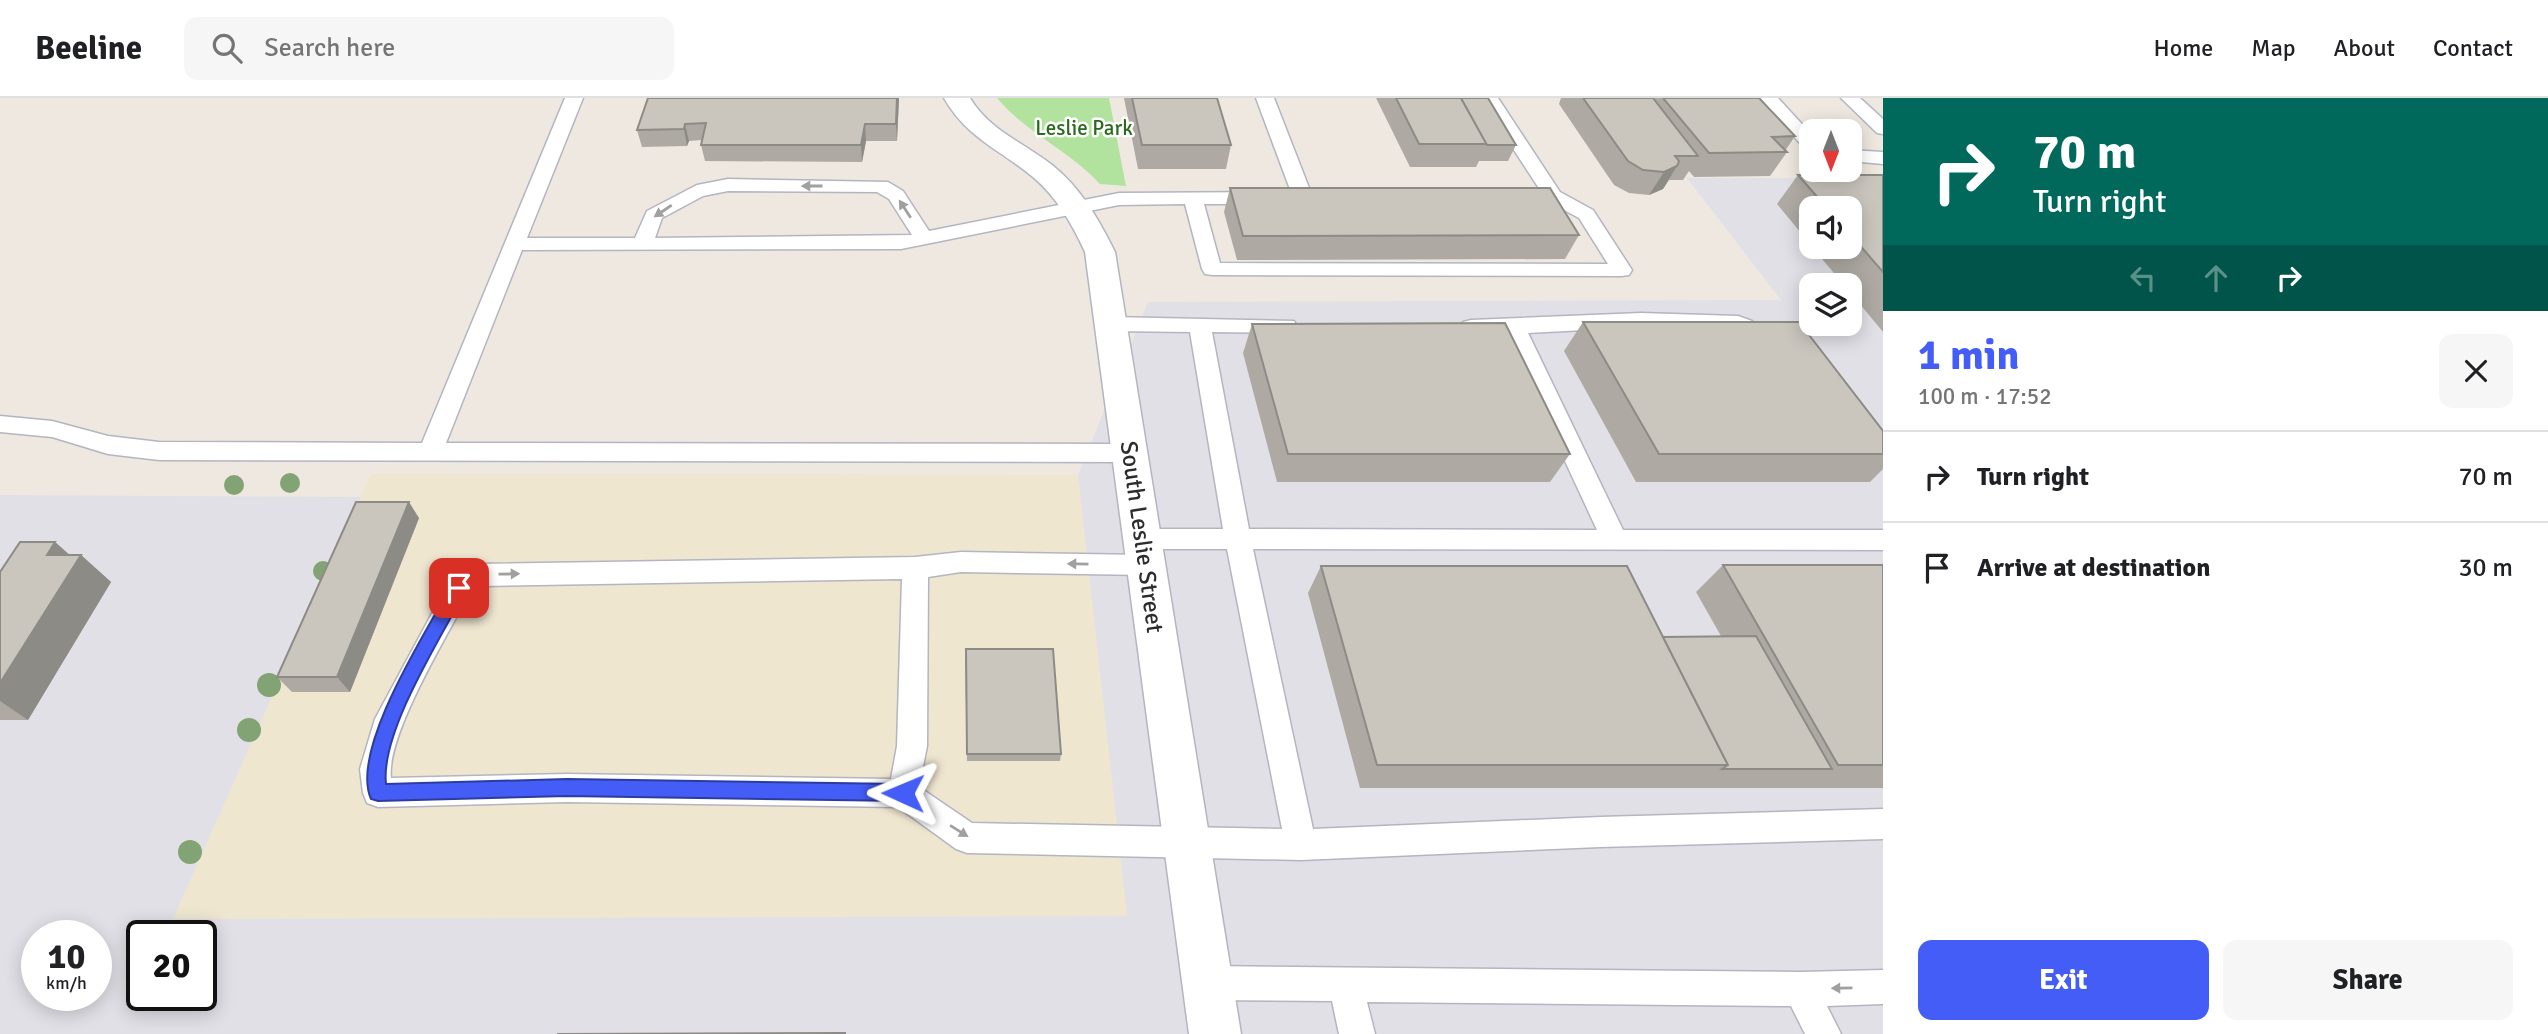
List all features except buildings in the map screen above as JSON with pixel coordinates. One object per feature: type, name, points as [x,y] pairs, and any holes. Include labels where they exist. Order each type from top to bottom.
[{"type":"street","name":"South Leslie Street","points":[[957,98],[988,136],[1044,171],[1078,208],[1100,252],[1216,1034]]},
{"type":"lane","points":[[430,452],[574,98]]},
{"type":"lane","points":[[515,244],[901,243],[1119,199],[1310,198],[1265,98]]},
{"type":"lane","points":[[1193,199],[1212,269],[1622,270],[1586,214],[1553,196],[1489,98]]},
{"type":"lane","points":[[1769,98],[1799,132]]},
{"type":"lane","points":[[1850,98],[1883,129]]},
{"type":"lane","points":[[1862,157],[1883,158]]},
{"type":"lane","points":[[642,244],[654,215],[697,191],[728,185],[881,186],[896,194],[924,238]]},
{"type":"lane","points":[[1512,196],[1553,196]]},
{"type":"lane","points":[[1447,327],[1514,327],[1641,320],[1738,323],[1762,335]]},
{"type":"lane","points":[[1111,324],[1312,326]]},
{"type":"lane","points":[[1200,325],[1238,540],[1301,845]]},
{"type":"lane","points":[[1514,327],[1615,540]]},
{"type":"lane","points":[[0,424],[52,429],[108,445],[159,451],[1129,453]]},
{"type":"lane","points":[[1883,540],[1238,540],[1144,552],[961,562],[915,568],[478,575],[459,588],[385,728],[375,769],[378,793],[567,788],[903,793],[967,838],[1301,845],[1601,832],[1883,824]]},
{"type":"lane","points":[[903,793],[912,746],[915,568]]},
{"type":"lane","points":[[1208,983],[1801,989],[1883,987]]},
{"type":"lane","points":[[1345,984],[1357,1034]]},
{"type":"lane","points":[[1801,989],[1823,1034]]},
{"type":"shaded area","points":[[1687,178],[1799,178],[1799,182],[1862,182],[1862,178],[1883,178],[1883,1034],[0,1034],[0,495],[361,497],[371,474],[1078,475],[1148,302],[1781,300]]},
{"type":"shaded area","points":[[371,474],[1078,475],[1127,916],[173,919]]},
{"type":"green space","name":"Leslie Park","points":[[997,98],[1109,98],[1126,186],[1100,184],[1021,122]]},
{"type":"route","points":[[459,588],[385,728],[375,769],[378,793],[567,788],[903,793]]}]
